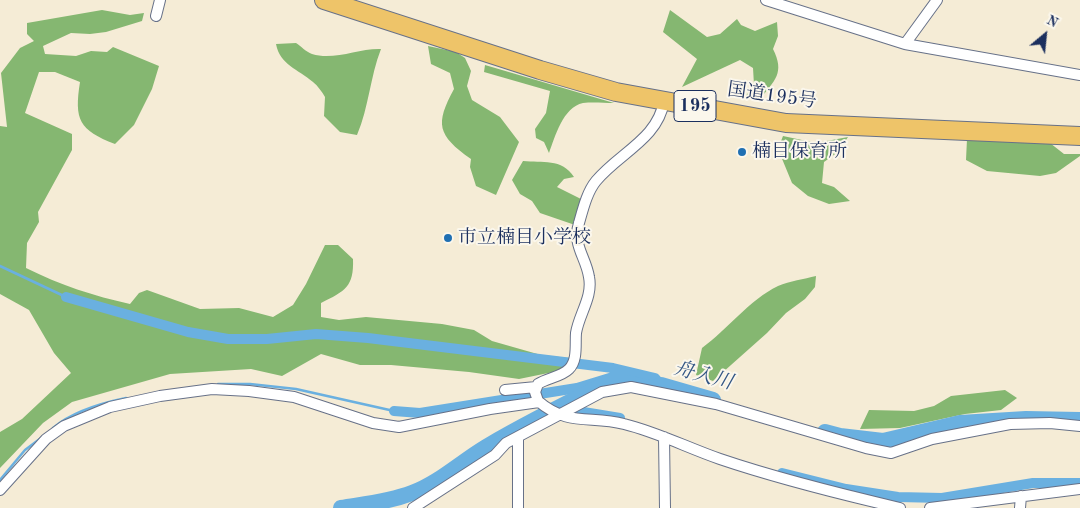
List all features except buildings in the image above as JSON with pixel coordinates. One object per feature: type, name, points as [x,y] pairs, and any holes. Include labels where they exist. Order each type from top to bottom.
[{"type":"highway","name":"国道195号","points":[[324,0],[540,70],[616,92],[786,123],[1080,136]]},
{"type":"street","points":[[156,16],[160,0]]},
{"type":"street","points":[[766,0],[905,44],[1080,75]]},
{"type":"street","points":[[905,44],[937,0]]},
{"type":"street","points":[[0,490],[46,438],[64,426],[110,407],[160,396],[212,389],[258,392],[294,397],[373,423],[400,427],[490,409],[533,405],[543,381],[572,365],[578,326],[589,293],[590,279],[576,235],[588,196],[597,180],[652,130],[662,110],[664,100]]},
{"type":"street","points":[[413,508],[555,412],[602,392],[631,387],[716,404],[866,448],[891,453],[932,439],[1010,424],[1050,423],[1080,426]]},
{"type":"street","points":[[506,390],[537,396],[555,412],[566,418],[622,423],[664,437],[718,459],[783,479],[900,508]]},
{"type":"street","points":[[664,437],[665,508]]},
{"type":"street","points":[[518,438],[518,508]]},
{"type":"street","points":[[930,508],[1080,489]]},
{"type":"street","points":[[1020,508],[1021,496]]},
{"type":"green space","points":[[102,10],[130,15],[144,13],[142,21],[106,32],[90,34],[71,33],[43,46],[45,54],[76,56],[91,51],[107,52],[113,47],[159,66],[152,89],[134,125],[115,144],[94,134],[82,122],[78,106],[80,82],[55,72],[39,72],[25,113],[72,134],[72,150],[38,212],[39,222],[27,243],[26,268],[77,289],[130,304],[139,293],[147,290],[200,309],[239,308],[273,317],[293,305],[306,284],[325,245],[338,245],[353,259],[352,276],[350,282],[342,291],[321,303],[321,317],[339,320],[366,317],[442,324],[474,330],[492,341],[541,355],[569,358],[563,370],[519,379],[469,372],[391,365],[360,365],[321,354],[282,376],[251,369],[170,374],[72,402],[43,423],[0,468],[0,432],[22,419],[71,373],[54,353],[29,310],[0,294],[0,126],[7,127],[1,73],[20,48],[34,41],[27,34],[27,23]]},
{"type":"green space","points":[[670,10],[707,37],[720,34],[737,19],[741,25],[755,31],[777,22],[778,36],[773,49],[777,57],[777,76],[760,99],[745,97],[754,85],[753,68],[740,60],[682,87],[697,59],[663,32]]},
{"type":"green space","points":[[296,43],[310,53],[320,56],[381,49],[357,135],[340,132],[324,116],[325,97],[323,93],[313,82],[290,66],[281,57],[276,44]]},
{"type":"green space","points":[[428,46],[456,52],[465,58],[471,71],[467,86],[472,100],[500,117],[519,142],[496,195],[476,186],[470,167],[471,159],[451,143],[446,136],[442,120],[454,89],[450,73],[431,64]]},
{"type":"green space","points":[[485,65],[614,103],[583,103],[570,110],[557,131],[549,153],[544,142],[536,138],[535,129],[546,113],[550,91],[484,72]]},
{"type":"green space","points":[[783,136],[816,143],[848,137],[838,152],[824,162],[822,183],[834,187],[850,201],[829,204],[808,196],[792,183],[778,149]]},
{"type":"green space","points":[[967,139],[1050,143],[1064,154],[1080,154],[1080,156],[1056,173],[1040,176],[987,171],[966,160]]},
{"type":"green space","points":[[523,161],[558,164],[569,171],[574,177],[564,179],[557,187],[585,201],[575,225],[540,213],[532,201],[520,194],[512,180]]},
{"type":"green space","points":[[816,276],[815,287],[805,299],[786,313],[767,333],[713,381],[696,375],[702,348],[748,307],[778,286]]},
{"type":"green space","points":[[1005,390],[1017,398],[1001,410],[965,414],[900,428],[860,429],[869,410],[914,411],[934,406],[951,396]]},
{"type":"waterway","points":[[0,266],[66,297]]},
{"type":"waterway","points":[[66,297],[188,332],[228,339],[267,339],[316,334],[368,338],[613,368],[655,378],[661,385]]},
{"type":"waterway","points":[[394,411],[420,413],[577,388],[616,376],[638,380]]},
{"type":"waterway","name":"舟入川","points":[[341,508],[394,499],[422,489],[501,438],[608,383],[627,383],[653,389],[661,385],[713,400]]},
{"type":"waterway","points":[[218,384],[250,384],[296,389],[394,411]]},
{"type":"waterway","points":[[53,428],[69,417],[88,409],[126,398]]},
{"type":"waterway","points":[[559,408],[620,418]]},
{"type":"waterway","name":"舟入川","points":[[825,432],[840,436],[883,441],[960,423],[1026,419],[1080,420]]},
{"type":"waterway","points":[[0,480],[25,450],[41,438]]},
{"type":"waterway","points":[[782,473],[846,489],[898,497],[942,498],[1033,483],[1080,483]]},
{"type":"place","name":"楠目保育所","points":[[742,152]]},
{"type":"place","name":"市立楠目小学校","points":[[448,238]]}]
